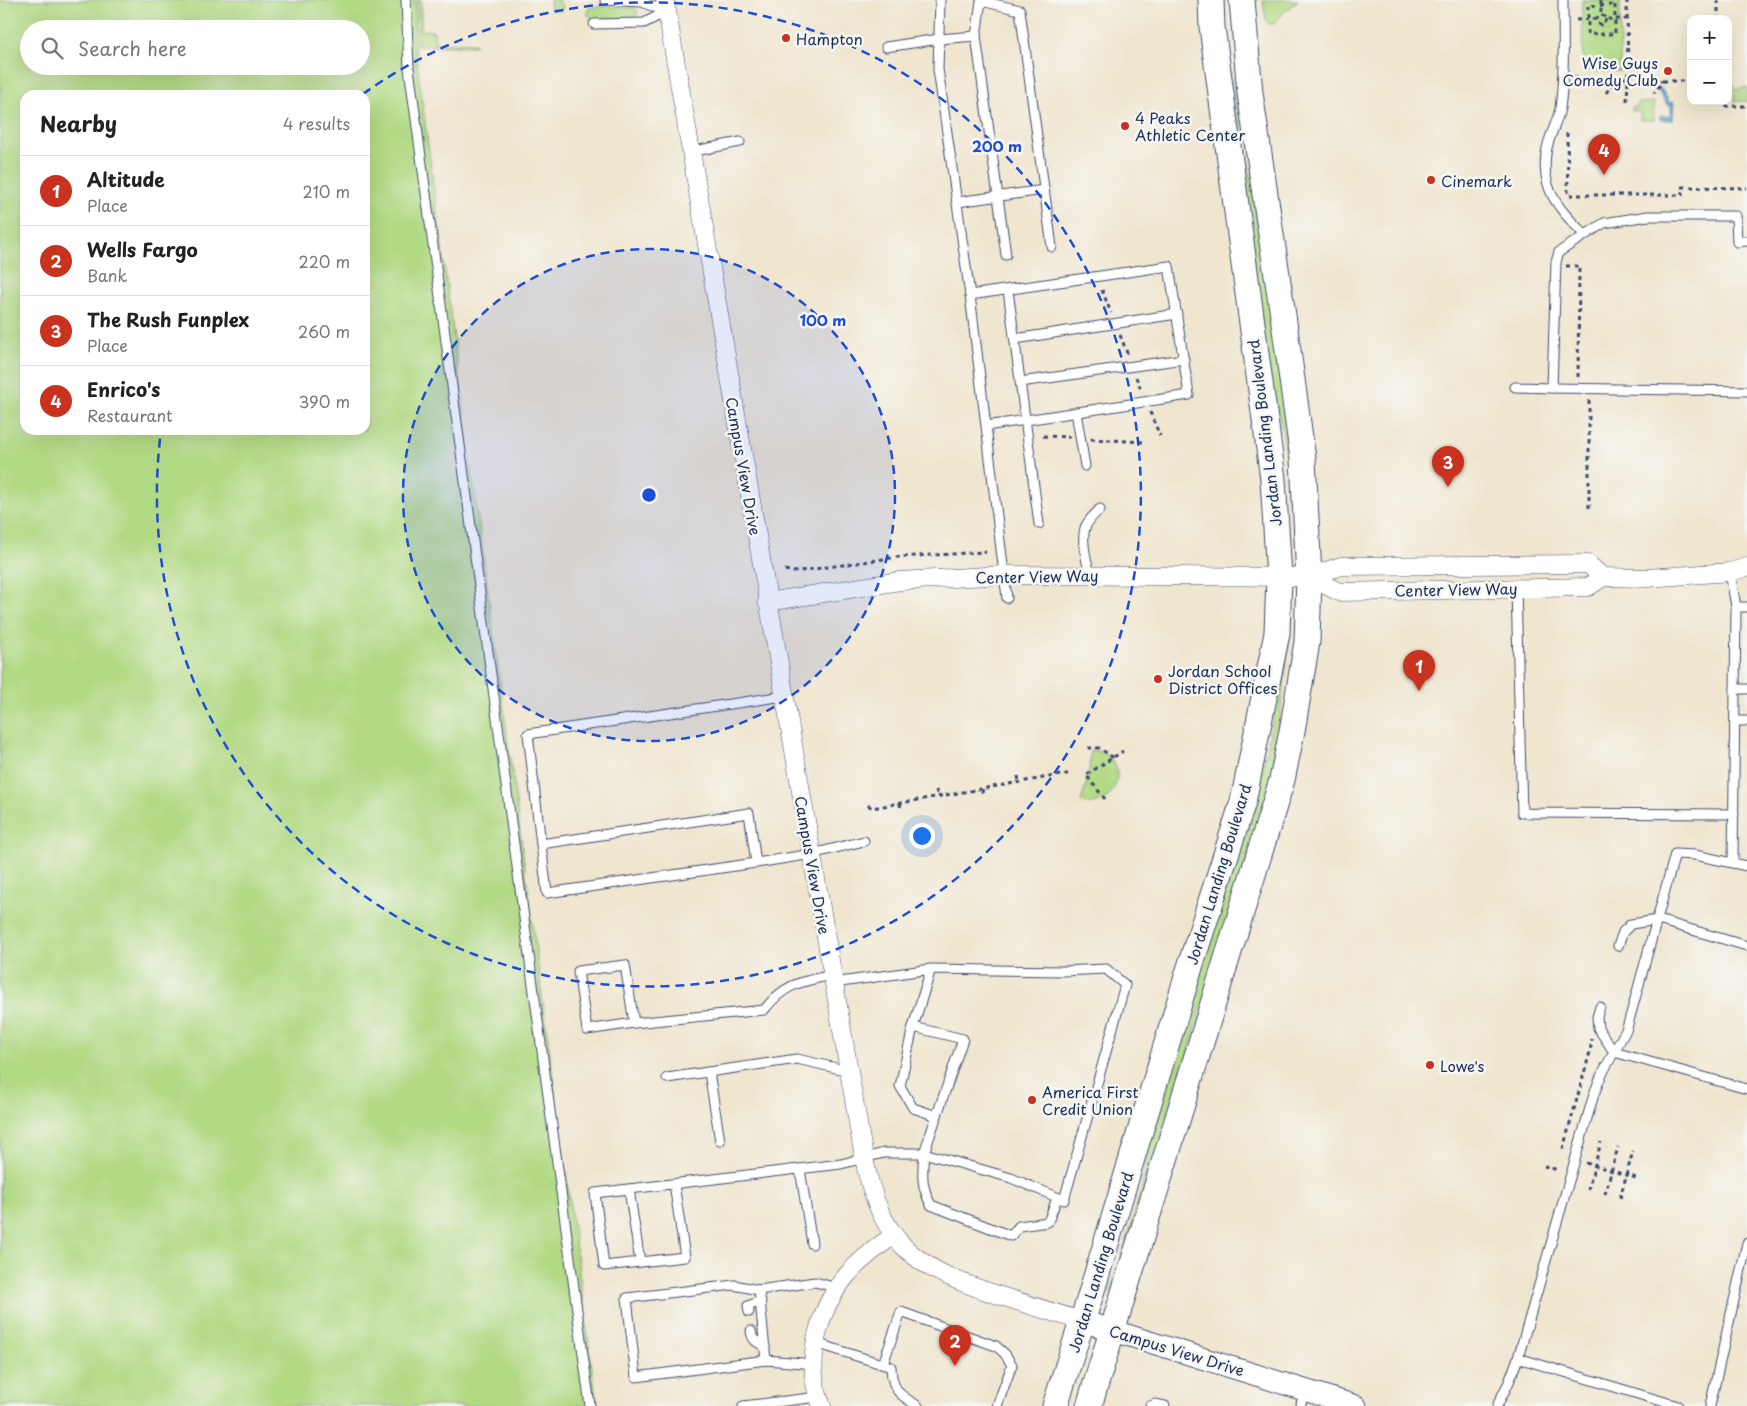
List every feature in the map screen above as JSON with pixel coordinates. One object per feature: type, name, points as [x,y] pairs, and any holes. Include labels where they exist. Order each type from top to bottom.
[{"type":"main road","name":"Jordan Landing Boulevard","points":[[1055,1406],[1194,954],[1243,802],[1277,633],[1279,577],[1273,479],[1213,36],[1211,0]]},
{"type":"main road","name":"Jordan Landing Boulevard","points":[[1090,1406],[1282,780],[1307,642],[1309,577],[1302,459],[1250,93],[1242,0]]},
{"type":"street","name":"Campus View Drive","points":[[665,6],[868,1181],[877,1206],[894,1236],[906,1249],[918,1260],[943,1275],[970,1286],[1113,1330],[1303,1398],[1356,1406]]},
{"type":"street","name":"Center View Way","points":[[767,602],[900,581],[1004,575],[1309,577],[1341,566],[1588,564],[1603,577]]},
{"type":"street","name":"Center View Way","points":[[1309,577],[1339,592],[1588,587],[1603,577],[1647,578],[1730,572],[1747,567]]},
{"type":"street","points":[[820,1401],[814,1364],[816,1343],[824,1314],[838,1288],[857,1265],[894,1236]]},
{"type":"lane","points":[[406,0],[409,68],[590,1406]]},
{"type":"lane","points":[[605,0],[642,2],[665,6]]},
{"type":"lane","points":[[940,0],[938,69],[970,295],[1007,598]]},
{"type":"lane","points":[[1563,0],[1560,109],[1547,148],[1546,178],[1551,193],[1562,212],[1584,234]]},
{"type":"lane","points":[[1006,255],[976,36],[981,1],[1020,10],[1052,247]]},
{"type":"lane","points":[[594,24],[644,23],[665,6]]},
{"type":"lane","points":[[886,47],[939,39],[976,36]]},
{"type":"lane","points":[[690,152],[740,142]]},
{"type":"lane","points":[[957,202],[1044,190]]},
{"type":"lane","points":[[1552,388],[1556,262],[1559,252],[1584,234],[1604,223],[1648,216],[1736,216],[1737,242],[1747,242]]},
{"type":"lane","points":[[970,295],[1169,266],[1190,395],[986,426]]},
{"type":"lane","points":[[1008,290],[1039,524]]},
{"type":"lane","points":[[1015,338],[1177,314]]},
{"type":"lane","points":[[1020,382],[1184,359]]},
{"type":"lane","points":[[1515,387],[1747,391]]},
{"type":"lane","points":[[1076,412],[1084,466]]},
{"type":"lane","points":[[1090,576],[1085,543],[1085,528],[1100,509]]},
{"type":"lane","points":[[1730,572],[1736,607],[1733,863]]},
{"type":"lane","points":[[1516,588],[1522,813],[1734,814]]},
{"type":"lane","points":[[1736,607],[1747,607]]},
{"type":"lane","points":[[1735,689],[1747,689]]},
{"type":"lane","points":[[784,696],[528,734],[548,893],[812,854],[864,841]]},
{"type":"lane","points":[[1734,721],[1747,721]]},
{"type":"lane","points":[[541,844],[749,812],[756,863]]},
{"type":"lane","points":[[1497,1406],[1518,1358],[1594,1094],[1630,1018],[1675,854],[1695,855],[1747,866]]},
{"type":"lane","points":[[1618,946],[1623,932],[1632,924],[1658,920],[1747,946]]},
{"type":"lane","points":[[634,1023],[625,965],[578,971],[587,1030],[634,1023],[764,1010],[777,995],[794,984],[833,979],[931,969],[1063,971],[1106,968],[1125,985],[1060,1199],[1048,1222],[1019,1226],[1011,1236],[931,1205],[925,1193],[921,1176],[924,1153],[962,1039],[913,1027]]},
{"type":"lane","points":[[931,969],[913,1027],[900,1086],[913,1108],[936,1116]]},
{"type":"lane","points":[[1600,1007],[1597,1017],[1598,1028],[1614,1052],[1747,1089]]},
{"type":"lane","points":[[666,1078],[797,1059],[849,1071]]},
{"type":"lane","points":[[709,1072],[720,1141]]},
{"type":"lane","points":[[674,1184],[685,1257],[604,1266],[595,1193],[841,1164],[884,1153],[924,1153],[1011,1178],[1060,1199]]},
{"type":"lane","points":[[800,1169],[812,1244]]},
{"type":"lane","points":[[630,1189],[640,1262]]},
{"type":"lane","points":[[1710,1406],[1747,1243]]},
{"type":"lane","points":[[814,1364],[766,1360],[636,1377],[627,1298],[734,1285],[759,1290],[815,1282],[838,1288]]},
{"type":"lane","points":[[759,1290],[766,1360]]},
{"type":"lane","points":[[749,1312],[748,1306],[761,1301]]},
{"type":"lane","points":[[884,1364],[900,1312],[996,1346],[1005,1354],[1012,1366],[997,1406]]},
{"type":"lane","points":[[751,1331],[752,1338],[765,1346]]},
{"type":"lane","points":[[816,1343],[891,1367],[891,1377],[900,1395],[918,1406]]},
{"type":"lane","points":[[1518,1358],[1678,1406]]},
{"type":"lane","points":[[743,1406],[820,1401]]},
{"type":"lane","points":[[1150,1406],[1154,1404],[1164,1406]]},
{"type":"path","points":[[1601,0],[1601,15]]},
{"type":"path","points":[[1627,0],[1627,101]]},
{"type":"path","points":[[1718,0],[1718,15]]},
{"type":"path","points":[[1615,5],[1615,34],[1588,34],[1588,20],[1588,6],[1615,5]]},
{"type":"path","points":[[1596,20],[1601,15]]},
{"type":"path","points":[[1601,15],[1606,20]]},
{"type":"path","points":[[1601,25],[1606,20],[1628,19]]},
{"type":"path","points":[[1576,29],[1576,20],[1596,20],[1601,25],[1601,34]]},
{"type":"path","points":[[1575,86],[1576,68]]},
{"type":"path","points":[[1606,94],[1611,86],[1612,71]]},
{"type":"path","points":[[1576,78],[1687,82]]},
{"type":"path","points":[[1654,93],[1663,82]]},
{"type":"path","points":[[1722,105],[1747,106]]},
{"type":"path","points":[[1568,130],[1566,135],[1568,195],[1682,194],[1682,188],[1747,188]]},
{"type":"path","points":[[1556,262],[1565,266],[1579,266],[1577,376],[1589,400],[1589,508]]},
{"type":"path","points":[[785,570],[793,572],[898,557],[986,552]]},
{"type":"path","points":[[1088,748],[1099,748],[1114,758]]},
{"type":"path","points":[[1105,799],[1086,775],[1123,751]]},
{"type":"path","points":[[868,805],[872,808],[1072,773]]},
{"type":"path","points":[[1018,776],[1019,782]]},
{"type":"path","points":[[982,789],[982,796]]},
{"type":"path","points":[[936,790],[938,797]]},
{"type":"path","points":[[900,803],[901,810]]},
{"type":"path","points":[[1562,1156],[1590,1052],[1591,1032]]},
{"type":"path","points":[[1588,1190],[1602,1142]]},
{"type":"path","points":[[1605,1194],[1618,1147]]},
{"type":"path","points":[[1620,1198],[1633,1151]]},
{"type":"path","points":[[1583,1162],[1636,1178]]},
{"type":"path","points":[[1555,1179],[1559,1165]]},
{"type":"path","points":[[1544,1166],[1558,1170]]},
{"type":"green space","points":[[0,0],[415,0],[415,48],[597,1406],[0,1406]]},
{"type":"green space","points":[[417,0],[421,0],[421,30],[434,31],[435,43],[475,43],[475,46],[418,46]]},
{"type":"green space","points":[[550,0],[558,0],[563,7],[561,11],[551,10]]},
{"type":"green space","points":[[1220,0],[1224,0],[1227,47],[1242,124],[1290,437],[1294,515],[1283,434],[1269,380]]},
{"type":"green space","points":[[1263,0],[1298,0],[1274,24],[1269,24],[1266,19]]},
{"type":"green space","points":[[1582,0],[1620,0],[1620,71],[1583,71]]},
{"type":"green space","points":[[606,6],[635,8],[638,13],[635,17],[608,19],[592,19],[587,14],[588,8]]},
{"type":"green space","points":[[1732,85],[1734,85],[1736,90],[1747,87],[1747,101],[1735,101],[1734,95],[1732,95]]},
{"type":"green space","points":[[1654,102],[1654,120],[1640,120],[1640,111],[1632,111],[1632,107],[1637,107],[1637,103]]},
{"type":"green space","points":[[1286,613],[1291,614],[1291,622],[1273,774],[1115,1294],[1109,1293],[1143,1183],[1152,1123],[1261,775],[1270,735]]},
{"type":"green space","points":[[1091,750],[1104,754],[1113,761],[1117,771],[1116,782],[1112,792],[1105,799],[1094,803],[1081,802],[1087,781],[1086,775],[1089,771]]},
{"type":"water","points":[[1661,88],[1670,103],[1674,102],[1673,120],[1660,120],[1660,116],[1671,116],[1671,105],[1667,105],[1658,91]]},
{"type":"place","name":"Hampton","points":[[786,38]]},
{"type":"place","name":"Wise Guys Comedy Club","points":[[1668,71]]},
{"type":"place","name":"4 Peaks Athletic Center","points":[[1125,126]]},
{"type":"place","name":"Enrico's","points":[[1604,175]]},
{"type":"place","name":"Cinemark","points":[[1431,180]]},
{"type":"place","name":"The Rush Funplex","points":[[1448,487]]},
{"type":"place","name":"Jordan School District Offices","points":[[1158,679]]},
{"type":"place","name":"Altitude","points":[[1419,691]]},
{"type":"place","name":"Lowe's","points":[[1430,1065]]},
{"type":"place","name":"America First Credit Union","points":[[1032,1100]]},
{"type":"place","name":"Wells Fargo","points":[[955,1366]]}]
